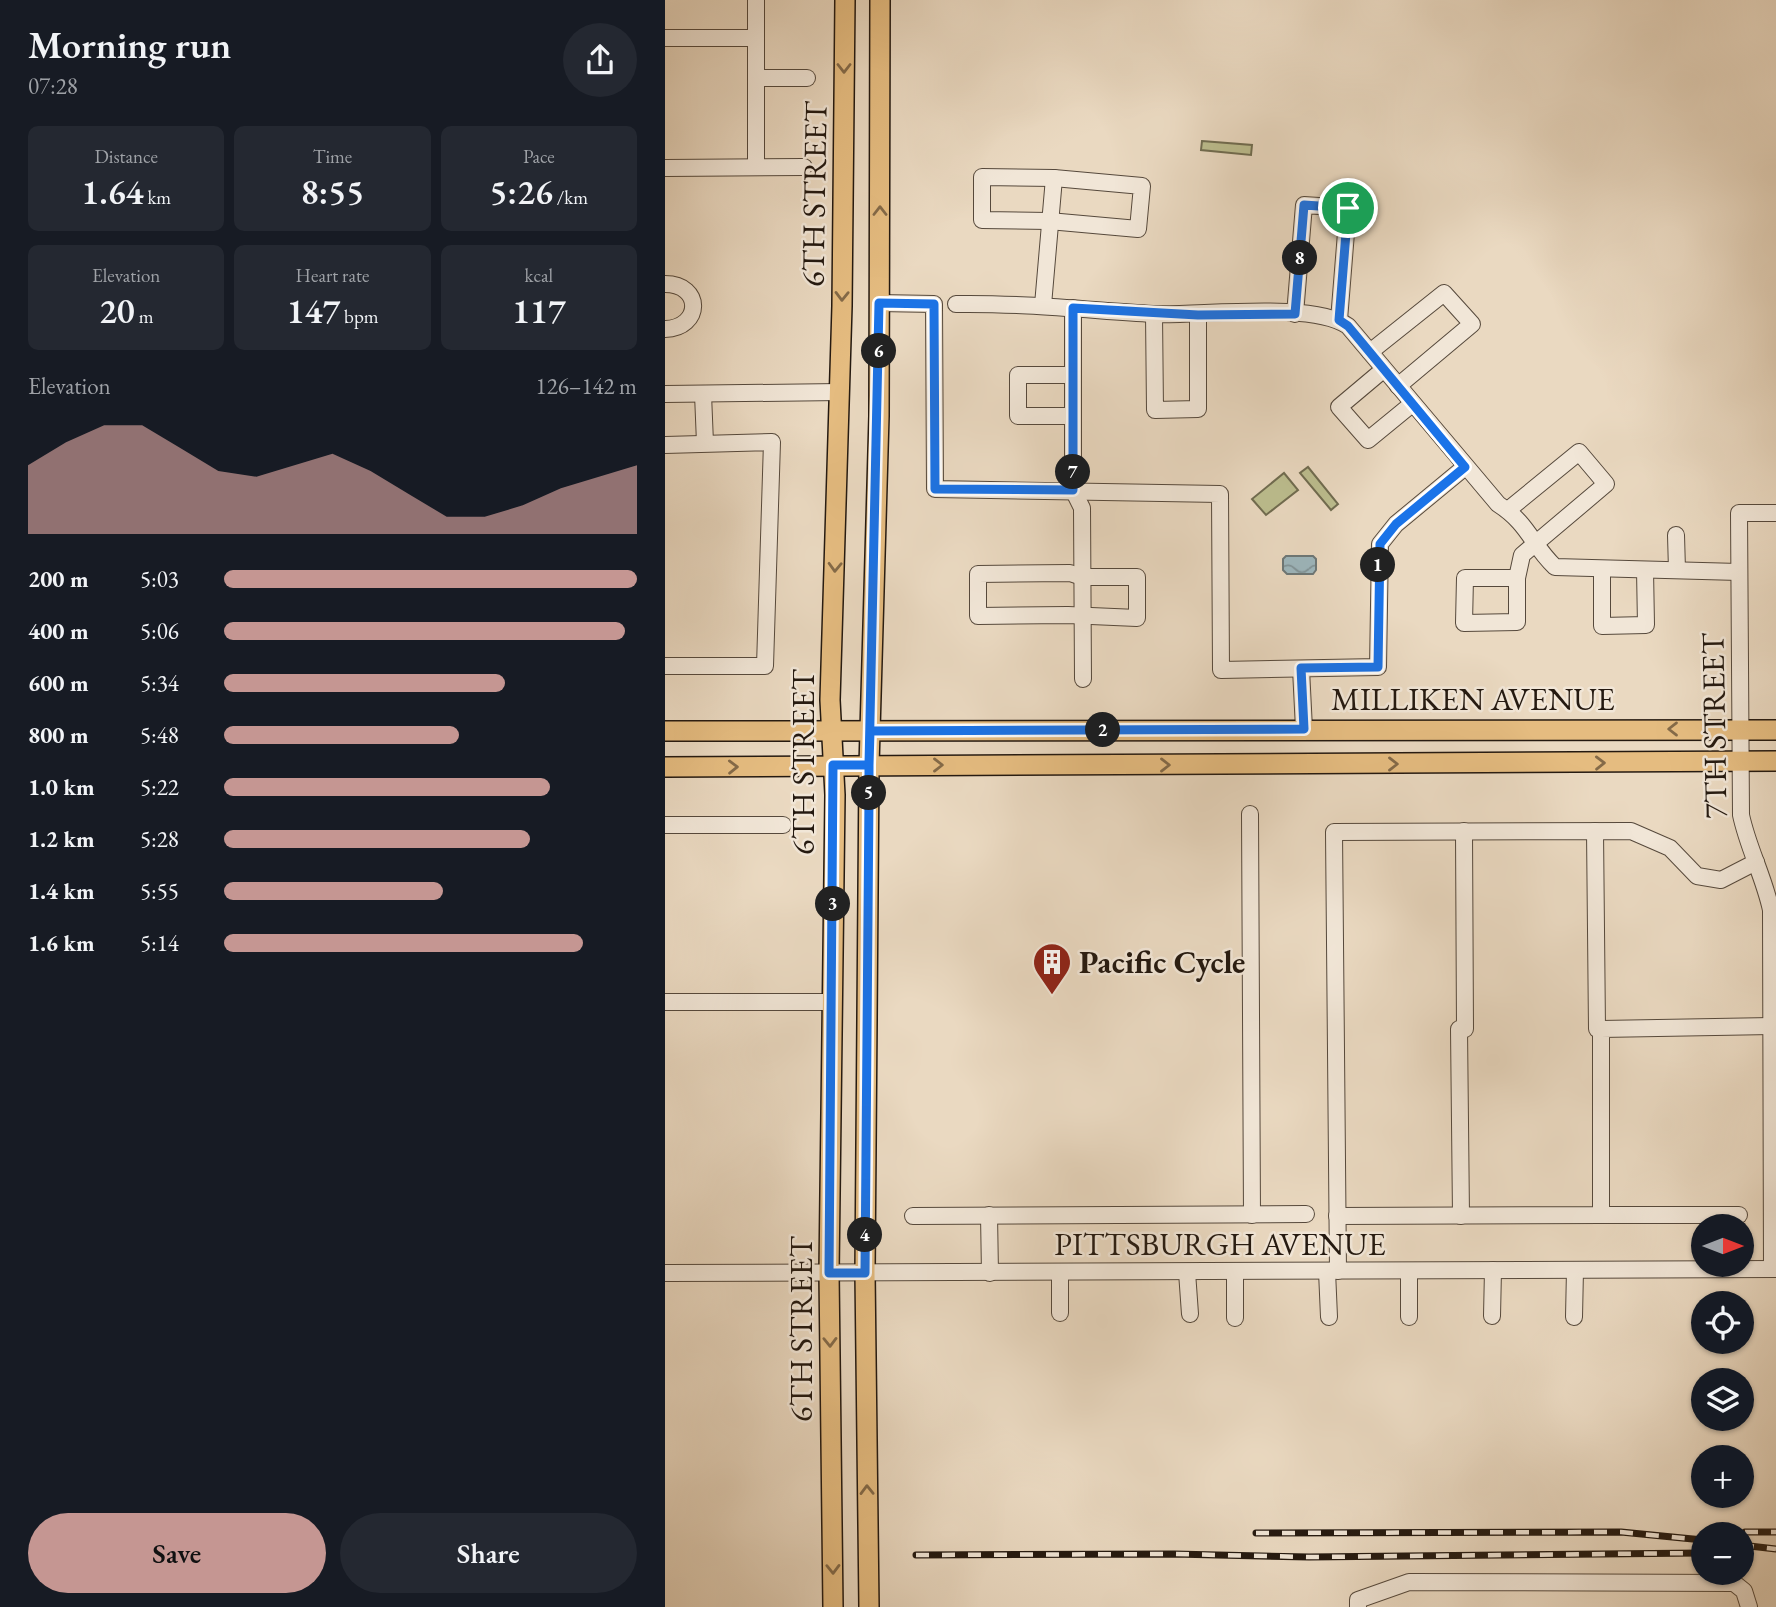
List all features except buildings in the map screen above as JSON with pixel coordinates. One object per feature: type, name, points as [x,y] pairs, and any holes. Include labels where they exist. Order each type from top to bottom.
[{"type":"main road","name":"6TH STREET","points":[[833,1607],[829,1273],[832,730],[845,0]]},
{"type":"main road","name":"6TH STREET","points":[[869,1607],[865,1273],[869,765],[879,303],[880,0]]},
{"type":"main road","name":"MILLIKEN AVENUE","points":[[665,731],[1776,730]]},
{"type":"main road","name":"MILLIKEN AVENUE","points":[[665,767],[1776,761]]},
{"type":"street","points":[[756,0],[756,167]]},
{"type":"street","points":[[665,38],[756,38]]},
{"type":"street","points":[[756,78],[807,78]]},
{"type":"street","points":[[665,168],[804,167]]},
{"type":"street","points":[[982,177],[1054,178],[1142,186],[1138,229],[1049,221],[982,220],[982,177]]},
{"type":"street","points":[[1043,305],[1054,178]]},
{"type":"street","points":[[1295,314],[1304,205],[1348,208],[1339,320]]},
{"type":"street","points":[[665,285],[679,284],[689,291],[693,306],[689,320],[680,328],[665,329]]},
{"type":"street","points":[[1370,352],[1444,293],[1472,324],[1398,386]]},
{"type":"street","points":[[879,303],[934,304],[935,489],[1220,494],[1221,670],[1378,667],[1380,544],[1396,524],[1465,467]]},
{"type":"street","points":[[956,304],[1043,305],[1154,314],[1295,314],[1339,320],[1370,352],[1497,504],[1520,519],[1544,557],[1555,567],[1739,572]]},
{"type":"street","points":[[1073,308],[1073,490],[1082,508],[1083,679]]},
{"type":"street","points":[[1154,314],[1155,410],[1198,409],[1198,315]]},
{"type":"street","points":[[1383,370],[1339,407],[1368,440],[1412,404]]},
{"type":"street","points":[[1072,375],[1018,375],[1018,416],[1072,416]]},
{"type":"street","points":[[665,394],[840,392]]},
{"type":"street","points":[[703,394],[705,443]]},
{"type":"street","points":[[665,445],[772,442],[765,666],[665,666]]},
{"type":"street","points":[[1508,510],[1579,452],[1606,484],[1522,555],[1517,578]]},
{"type":"street","name":"7TH STREET","points":[[1774,1269],[1774,937],[1766,884],[1746,841],[1741,815],[1739,513],[1776,513]]},
{"type":"street","points":[[1677,535],[1677,570]]},
{"type":"street","points":[[1602,570],[1602,626],[1646,625],[1645,570]]},
{"type":"street","points":[[1070,573],[1082,577],[1137,577],[1137,618],[1083,618],[1068,615],[978,617],[978,574],[1070,573]]},
{"type":"street","points":[[1301,668],[1304,729]]},
{"type":"street","points":[[1250,814],[1252,1215]]},
{"type":"street","points":[[665,825],[783,825]]},
{"type":"street","points":[[1461,1216],[1464,831]]},
{"type":"street","points":[[1595,831],[1597,1028]]},
{"type":"street","points":[[1329,1317],[1337,1216],[1334,832],[1631,831],[1670,848],[1697,876],[1721,880],[1755,862]]},
{"type":"street","points":[[665,1002],[832,1002]]},
{"type":"street","points":[[1601,1215],[1601,1028],[1772,1026]]},
{"type":"street","points":[[913,1216],[1306,1214]]},
{"type":"street","points":[[989,1215],[990,1273]]},
{"type":"street","points":[[1337,1216],[1691,1215]]},
{"type":"street","name":"PITTSBURGH AVENUE","points":[[665,1273],[1774,1269]]},
{"type":"street","points":[[1492,1316],[1493,1270]]},
{"type":"street","points":[[1574,1317],[1575,1270]]},
{"type":"street","points":[[1409,1271],[1409,1317]]},
{"type":"street","points":[[1187,1272],[1191,1314]]},
{"type":"street","points":[[1235,1272],[1235,1318]]},
{"type":"street","points":[[1060,1273],[1060,1313]]},
{"type":"street","points":[[1358,1607],[1358,1600],[1409,1582],[1734,1583],[1744,1591],[1749,1607]]},
{"type":"green space","points":[[1202,141],[1252,145],[1251,155],[1201,150]]},
{"type":"green space","points":[[1308,467],[1338,504],[1331,510],[1300,473]]},
{"type":"green space","points":[[1284,473],[1298,490],[1266,515],[1252,499]]},
{"type":"water","points":[[1286,556],[1313,556],[1316,559],[1316,570],[1313,574],[1287,574],[1283,570],[1283,559]]},
{"type":"railway","points":[[1256,1533],[1621,1532],[1691,1539]]},
{"type":"railway","points":[[1754,1532],[1776,1532]]},
{"type":"railway","points":[[1754,1546],[1776,1549]]},
{"type":"railway","points":[[916,1555],[1174,1554],[1309,1557],[1691,1553]]},
{"type":"place","name":"Pacific Cycle","points":[[1052,996]]},
{"type":"route","points":[[1348,208],[1304,205],[1295,314],[1154,314],[1073,308],[1073,490],[935,489],[934,304],[879,303],[879,416],[869,765],[865,1273],[829,1273],[835,795],[833,765],[869,765],[870,731],[1304,729],[1301,668],[1378,667],[1380,544],[1396,524],[1465,467],[1348,326],[1339,320],[1348,208]]}]
